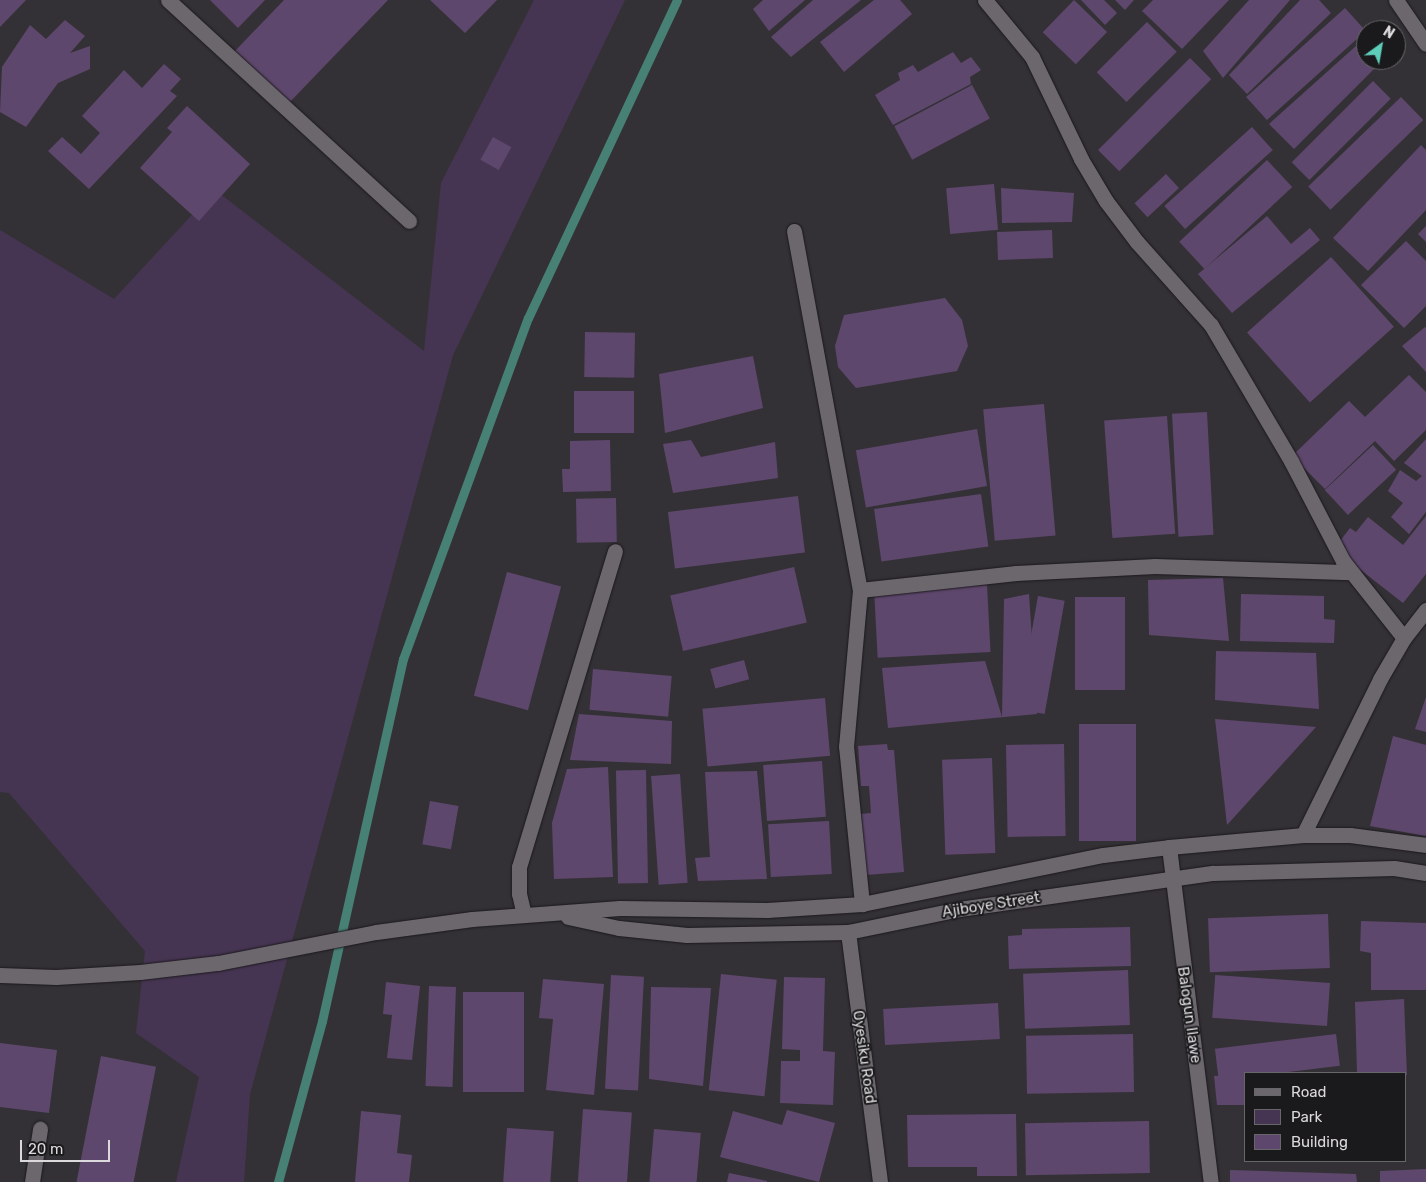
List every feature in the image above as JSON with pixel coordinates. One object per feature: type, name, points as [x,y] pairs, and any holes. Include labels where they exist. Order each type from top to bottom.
[{"type":"street","points":[[168,0],[409,221]]},
{"type":"street","points":[[985,0],[1032,57],[1081,159],[1106,200],[1137,242],[1211,325],[1292,461],[1351,572],[1404,638]]},
{"type":"street","points":[[1396,0],[1426,44]]},
{"type":"street","points":[[794,231],[860,590],[846,746],[862,904]]},
{"type":"street","points":[[524,915],[519,894],[518,867],[616,550]]},
{"type":"street","points":[[860,590],[1016,573],[1155,566],[1351,572]]},
{"type":"street","points":[[1303,835],[1380,679],[1404,638],[1426,610]]},
{"type":"street","name":"Ajiboye Street","points":[[0,976],[56,977],[140,972],[218,963],[376,932],[472,918],[557,914],[620,908],[767,910],[862,904],[1103,855],[1169,847],[1303,835],[1350,835],[1426,845]]},
{"type":"street","name":"Balogun Ilawe","points":[[1169,847],[1171,879],[1211,1182]]},
{"type":"street","name":"Ajiboye Street","points":[[557,914],[619,928],[687,935],[848,932],[959,909],[1171,879],[1271,869],[1394,868],[1426,872]]},
{"type":"street","name":"Oyesiku Road","points":[[848,932],[880,1182]]},
{"type":"street","points":[[32,1182],[40,1129]]},
{"type":"green space","points":[[534,0],[625,0],[453,355],[250,1094],[244,1182],[176,1182],[199,1077],[136,1033],[145,951],[9,793],[0,792],[0,230],[114,299],[215,190],[424,351],[441,183]]},
{"type":"building","points":[[0,0],[26,0],[0,27]]},
{"type":"building","points":[[210,0],[265,0],[238,28]]},
{"type":"building","points":[[284,0],[388,0],[288,104],[234,52]]},
{"type":"building","points":[[430,0],[497,0],[465,33]]},
{"type":"building","points":[[763,0],[805,0],[769,31],[753,9]]},
{"type":"building","points":[[813,0],[861,0],[791,57],[771,37]]},
{"type":"building","points":[[874,0],[900,0],[912,14],[844,72],[820,42]]},
{"type":"building","points":[[1074,0],[1107,32],[1076,64],[1043,32]]},
{"type":"building","points":[[1081,0],[1104,0],[1117,13],[1105,25]]},
{"type":"building","points":[[1115,0],[1134,0],[1125,10]]},
{"type":"building","points":[[1153,0],[1229,0],[1182,49],[1142,11]]},
{"type":"building","points":[[1249,0],[1290,0],[1223,78],[1203,51]]},
{"type":"building","points":[[1300,0],[1319,0],[1331,13],[1247,94],[1229,75]]},
{"type":"building","points":[[1345,8],[1356,20],[1356,40],[1267,120],[1246,97]]},
{"type":"building","points":[[65,20],[85,36],[70,53],[90,46],[90,69],[58,83],[26,127],[0,112],[2,67],[30,25],[46,39]]},
{"type":"building","points":[[1147,22],[1177,52],[1126,102],[1097,72]]},
{"type":"building","points":[[1356,46],[1356,70],[1373,70],[1294,149],[1269,124]]},
{"type":"building","points":[[953,52],[961,63],[971,57],[981,70],[970,77],[971,84],[893,125],[875,95],[900,80],[898,73],[913,65],[918,72]]},
{"type":"building","points":[[1190,58],[1211,79],[1119,171],[1098,150]]},
{"type":"building","points":[[164,64],[181,79],[170,91],[177,96],[89,189],[48,151],[62,137],[81,154],[100,133],[82,116],[124,70],[142,88]]},
{"type":"building","points":[[1373,81],[1391,99],[1309,180],[1292,162]]},
{"type":"building","points":[[972,85],[990,119],[912,160],[894,126]]},
{"type":"building","points":[[1401,97],[1423,120],[1330,210],[1308,187]]},
{"type":"building","points":[[187,106],[250,164],[199,221],[140,168],[172,132],[167,128]]},
{"type":"building","points":[[1252,127],[1273,150],[1185,229],[1164,206]]},
{"type":"building","points":[[493,137],[511,147],[499,170],[480,160]]},
{"type":"building","points":[[1421,145],[1426,150],[1426,210],[1368,271],[1333,238]]},
{"type":"building","points":[[1267,160],[1292,187],[1204,269],[1179,242]]},
{"type":"building","points":[[1166,174],[1179,188],[1148,217],[1135,203]]},
{"type":"building","points":[[994,184],[998,230],[950,234],[946,188]]},
{"type":"building","points":[[1001,188],[1074,193],[1072,222],[1002,223]]},
{"type":"building","points":[[1267,216],[1291,244],[1310,228],[1320,240],[1232,313],[1198,274]]},
{"type":"building","points":[[1426,226],[1426,242],[1418,234]]},
{"type":"building","points":[[1052,230],[1053,258],[998,260],[997,232]]},
{"type":"building","points":[[1406,241],[1426,261],[1426,306],[1404,328],[1361,285]]},
{"type":"building","points":[[1331,257],[1394,327],[1310,402],[1247,333]]},
{"type":"building","points":[[945,298],[962,320],[968,346],[957,371],[856,388],[838,367],[835,346],[844,315]]},
{"type":"building","points":[[1426,328],[1426,372],[1402,346]]},
{"type":"building","points":[[585,332],[635,333],[634,378],[584,377]]},
{"type":"building","points":[[753,356],[763,408],[665,433],[659,374]]},
{"type":"building","points":[[1409,375],[1426,392],[1426,430],[1394,461],[1375,441],[1325,489],[1292,456],[1349,401],[1365,417]]},
{"type":"building","points":[[574,391],[634,391],[634,433],[574,433]]},
{"type":"building","points":[[1044,404],[1056,535],[995,541],[983,409]]},
{"type":"building","points":[[1207,412],[1213,535],[1178,537],[1172,414]]},
{"type":"building","points":[[1167,416],[1175,534],[1112,538],[1104,420]]},
{"type":"building","points":[[977,429],[987,486],[866,507],[856,450]]},
{"type":"building","points":[[1426,439],[1426,512],[1409,534],[1391,517],[1403,503],[1388,491],[1400,470],[1416,481],[1422,476],[1404,463]]},
{"type":"building","points":[[610,440],[611,491],[563,492],[562,469],[570,469],[570,441]]},
{"type":"building","points":[[691,440],[701,457],[775,442],[778,478],[673,493],[663,444]]},
{"type":"building","points":[[1373,445],[1396,470],[1348,515],[1325,490]]},
{"type":"building","points":[[981,494],[988,546],[881,562],[874,509]]},
{"type":"building","points":[[798,496],[805,553],[675,569],[668,512]]},
{"type":"building","points":[[616,498],[617,542],[577,543],[576,499]]},
{"type":"building","points":[[1426,516],[1426,574],[1403,603],[1339,553],[1345,546],[1340,541],[1350,528],[1356,532],[1368,517],[1403,545]]},
{"type":"building","points":[[794,567],[807,623],[683,651],[670,596]]},
{"type":"building","points":[[507,572],[561,586],[528,710],[474,696]]},
{"type":"building","points":[[1223,578],[1229,641],[1149,635],[1148,580]]},
{"type":"building","points":[[987,585],[991,652],[878,658],[874,591]]},
{"type":"building","points":[[1029,594],[1037,714],[888,728],[882,668],[985,661],[1002,717],[1004,599]]},
{"type":"building","points":[[1241,594],[1324,596],[1324,619],[1335,620],[1334,643],[1240,641]]},
{"type":"building","points":[[1038,596],[1065,601],[1045,714],[1018,709]]},
{"type":"building","points":[[1075,597],[1125,597],[1125,690],[1075,690]]},
{"type":"building","points":[[1216,651],[1316,653],[1319,709],[1215,700]]},
{"type":"building","points":[[744,660],[749,679],[715,688],[710,669]]},
{"type":"building","points":[[593,669],[672,676],[668,717],[589,710]]},
{"type":"building","points":[[1426,697],[1426,732],[1415,729]]},
{"type":"building","points":[[825,698],[830,756],[708,766],[702,709]]},
{"type":"building","points":[[579,714],[672,721],[671,764],[570,760]]},
{"type":"building","points":[[1215,719],[1316,727],[1227,825]]},
{"type":"building","points":[[1079,724],[1136,724],[1136,841],[1079,841]]},
{"type":"building","points":[[1393,736],[1426,745],[1426,836],[1370,826]]},
{"type":"building","points":[[887,744],[888,750],[894,750],[904,872],[866,875],[861,814],[871,813],[869,786],[861,786],[858,746]]},
{"type":"building","points":[[1064,744],[1066,836],[1008,837],[1006,745]]},
{"type":"building","points":[[992,758],[995,853],[945,855],[942,760]]},
{"type":"building","points":[[822,761],[826,817],[767,821],[763,765]]},
{"type":"building","points":[[608,767],[613,877],[554,879],[552,823],[567,769]]},
{"type":"building","points":[[646,770],[648,883],[618,884],[616,771]]},
{"type":"building","points":[[757,771],[767,879],[698,881],[695,858],[710,857],[705,772]]},
{"type":"building","points":[[680,774],[688,883],[659,885],[651,776]]},
{"type":"building","points":[[430,801],[459,806],[451,849],[422,844]]},
{"type":"building","points":[[829,821],[832,874],[771,877],[768,824]]},
{"type":"building","points":[[1328,914],[1330,968],[1210,972],[1208,918]]},
{"type":"building","points":[[1361,921],[1426,923],[1426,990],[1371,990],[1371,953],[1360,951]]},
{"type":"building","points":[[1130,927],[1131,966],[1009,969],[1008,936],[1022,935],[1022,929]]},
{"type":"building","points":[[1128,970],[1130,1025],[1025,1029],[1023,974]]},
{"type":"building","points":[[721,974],[777,980],[764,1096],[709,1090]]},
{"type":"building","points":[[611,975],[644,977],[638,1091],[605,1089]]},
{"type":"building","points":[[1215,975],[1330,983],[1327,1026],[1212,1018]]},
{"type":"building","points":[[784,977],[825,978],[823,1051],[835,1052],[833,1105],[780,1103],[781,1061],[800,1061],[800,1050],[782,1049]]},
{"type":"building","points":[[543,979],[604,984],[594,1095],[546,1090],[553,1019],[539,1018]]},
{"type":"building","points":[[386,982],[420,986],[412,1060],[387,1058],[392,1015],[383,1014]]},
{"type":"building","points":[[429,986],[456,987],[452,1087],[426,1086]]},
{"type":"building","points":[[651,987],[711,988],[703,1086],[649,1079]]},
{"type":"building","points":[[463,992],[524,992],[524,1092],[463,1092]]},
{"type":"building","points":[[1404,999],[1407,1076],[1406,1072],[1357,1072],[1355,1002]]},
{"type":"building","points":[[998,1003],[1000,1039],[885,1045],[883,1009]]},
{"type":"building","points":[[1133,1034],[1134,1092],[1027,1094],[1026,1036]]},
{"type":"building","points":[[1336,1034],[1340,1066],[1289,1072],[1244,1072],[1244,1078],[1219,1081],[1215,1049]]},
{"type":"building","points":[[0,1043],[57,1050],[49,1113],[0,1107]]},
{"type":"building","points":[[101,1056],[156,1067],[134,1182],[77,1182]]},
{"type":"building","points":[[1244,1074],[1244,1105],[1217,1105],[1214,1076]]},
{"type":"building","points":[[583,1109],[632,1112],[627,1182],[578,1182]]},
{"type":"building","points":[[787,1110],[835,1123],[819,1182],[720,1157],[733,1111],[782,1125]]},
{"type":"building","points":[[361,1111],[401,1115],[397,1153],[412,1155],[409,1182],[355,1182]]},
{"type":"building","points":[[1016,1114],[1017,1176],[977,1176],[977,1167],[908,1167],[907,1115]]},
{"type":"building","points":[[1149,1121],[1150,1173],[1026,1175],[1025,1123]]},
{"type":"building","points":[[507,1128],[554,1131],[550,1182],[503,1182]]},
{"type":"building","points":[[654,1129],[701,1133],[697,1182],[649,1182]]},
{"type":"building","points":[[1426,1169],[1426,1182],[1380,1182],[1380,1171]]},
{"type":"building","points":[[1230,1170],[1356,1174],[1357,1182],[1230,1182]]},
{"type":"building","points":[[729,1173],[767,1181],[767,1182],[727,1182]]},
{"type":"waterway","points":[[278,1182],[322,1021],[403,659],[528,318],[677,0]]}]
